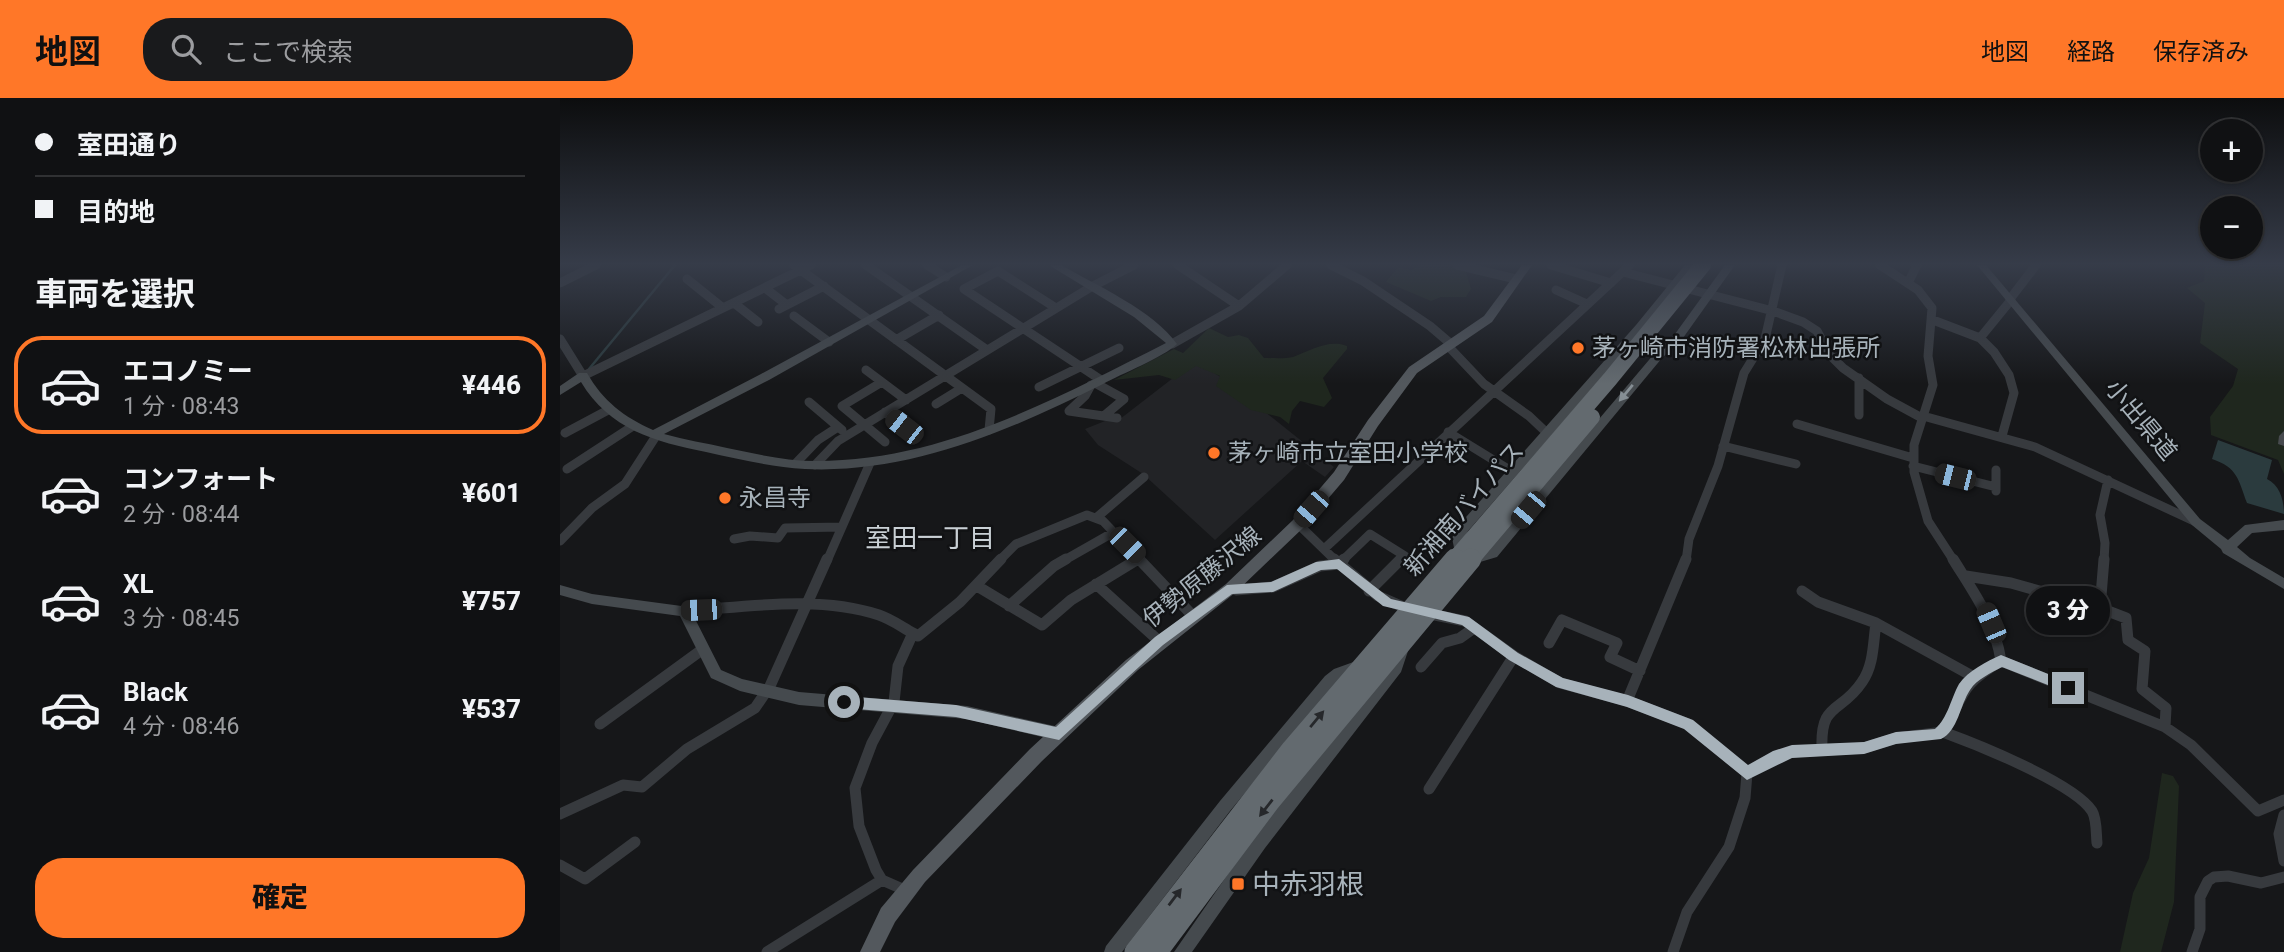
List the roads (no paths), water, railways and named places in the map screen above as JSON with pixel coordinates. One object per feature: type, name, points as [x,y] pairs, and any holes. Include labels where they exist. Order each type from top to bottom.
[{"type":"highway","name":"新湘南バイパス","points":[[1135,952],[1292,749],[1670,305]]},
{"type":"highway","name":"新湘南バイパス","points":[[1157,952],[1270,801],[1350,702],[1685,305]]},
{"type":"main road","name":"伊勢原藤沢線","points":[[870,952],[880,929],[907,891],[1059,734],[1159,641],[1231,588],[1298,524],[1339,476],[1406,378],[1420,365],[1494,314],[1500,305]]},
{"type":"main road","name":"小出県道","points":[[2014,305],[2196,522],[2227,549]]},
{"type":"main road","points":[[1112,952],[1217,816],[1330,680],[1339,673],[1370,661],[1411,617]]},
{"type":"street","points":[[719,305],[723,308]]},
{"type":"street","points":[[560,391],[583,376],[730,305]]},
{"type":"street","points":[[736,305],[758,322]]},
{"type":"street","points":[[849,305],[991,409],[989,430]]},
{"type":"street","points":[[560,541],[592,508],[625,484],[654,436],[896,305]]},
{"type":"street","points":[[925,305],[988,350]]},
{"type":"street","points":[[988,305],[1081,366],[1096,383],[1124,399],[1105,415]]},
{"type":"street","points":[[1051,305],[1056,308]]},
{"type":"street","points":[[815,465],[838,441],[1061,305]]},
{"type":"street","points":[[1120,305],[1150,323],[1169,338],[1172,344]]},
{"type":"street","points":[[1397,305],[1426,321],[1494,393],[1529,416],[1545,435],[1576,453]]},
{"type":"street","points":[[1324,548],[1586,305]]},
{"type":"street","points":[[1461,561],[1458,538],[1463,528],[1657,305]]},
{"type":"street","points":[[1182,952],[1259,843],[1396,668],[1403,651],[1398,637],[1400,630],[1461,561],[1475,560],[1493,553],[1678,336],[1700,305]]},
{"type":"street","points":[[1748,305],[1772,309],[1811,326],[1822,337],[1830,357],[1890,402],[1922,417],[2002,436],[2035,447],[2196,522]]},
{"type":"street","points":[[1628,701],[1685,567],[1693,526],[1711,487],[1744,373],[1765,339],[1773,305]]},
{"type":"street","points":[[1930,305],[1933,320],[1928,356],[1933,385],[1922,417],[1913,462],[1928,521],[1966,576],[1997,636],[2001,661]]},
{"type":"street","points":[[1980,338],[2006,305]]},
{"type":"street","points":[[561,342],[596,397],[633,426],[654,436],[796,463],[870,463],[907,455],[1030,415],[1172,344],[1239,306]]},
{"type":"street","points":[[896,340],[939,315]]},
{"type":"street","points":[[794,316],[829,342]]},
{"type":"street","points":[[1933,320],[1980,338],[1994,352],[2014,386],[2002,436]]},
{"type":"street","points":[[1039,387],[1119,348]]},
{"type":"street","points":[[866,370],[906,400]]},
{"type":"street","points":[[1859,378],[1859,415]]},
{"type":"street","points":[[882,382],[842,406],[885,442]]},
{"type":"street","points":[[1096,383],[1069,411],[1117,418]]},
{"type":"street","points":[[936,404],[962,388]]},
{"type":"street","points":[[809,402],[848,435]]},
{"type":"street","points":[[565,433],[610,409]]},
{"type":"street","points":[[885,412],[904,427]]},
{"type":"street","points":[[1797,424],[1996,490],[1997,470]]},
{"type":"street","points":[[567,469],[633,426]]},
{"type":"street","points":[[796,463],[818,440],[838,427]]},
{"type":"street","points":[[1448,432],[1513,472]]},
{"type":"street","points":[[1723,446],[1797,464]]},
{"type":"street","points":[[560,814],[623,785],[642,787],[687,749],[755,708],[767,692],[870,463]]},
{"type":"street","points":[[1096,518],[1144,477]]},
{"type":"street","points":[[2100,608],[2105,543],[2101,515],[2108,480]]},
{"type":"street","points":[[560,590],[592,599],[684,611],[805,605],[861,611],[880,616],[918,636],[977,586],[1016,544],[1087,516],[1096,518],[1114,532],[1193,616]]},
{"type":"street","points":[[1298,524],[1369,591],[1411,617],[1465,621],[1514,656],[1560,683],[1628,701],[1688,724],[1747,773]]},
{"type":"street","points":[[2227,549],[2249,528],[2284,525]]},
{"type":"street","points":[[734,539],[750,536],[778,538],[785,528],[842,527]]},
{"type":"street","points":[[1009,606],[1054,566],[1114,532]]},
{"type":"street","points":[[1231,588],[1236,590],[1273,587],[1320,566],[1339,564],[1370,534],[1405,556],[1369,591]]},
{"type":"street","name":"小出県道","points":[[2227,549],[2284,584]]},
{"type":"street","points":[[977,586],[1042,625],[1071,600],[1140,558]]},
{"type":"street","points":[[1966,576],[2011,583],[2126,618],[2129,640],[2145,651],[2142,689],[2166,708],[2165,727]]},
{"type":"street","points":[[1096,584],[1159,641]]},
{"type":"street","points":[[1802,591],[1818,602],[1876,623],[1974,677]]},
{"type":"street","points":[[684,611],[716,674],[767,692],[956,711],[1059,734]]},
{"type":"street","points":[[1549,643],[1562,620],[1617,643],[1610,657],[1640,671]]},
{"type":"street","points":[[1822,749],[1819,728],[1823,718],[1861,686],[1867,674],[1876,623]]},
{"type":"street","points":[[1420,667],[1443,643],[1460,638],[1474,628]]},
{"type":"street","points":[[907,891],[882,880],[868,853],[859,826],[855,788],[894,702],[898,666],[913,633]]},
{"type":"street","points":[[600,724],[654,688],[703,649]]},
{"type":"street","points":[[1429,789],[1514,656]]},
{"type":"street","points":[[1942,732],[1959,697],[1974,677],[2001,661]]},
{"type":"street","points":[[2001,661],[2165,727],[2191,746],[2258,811],[2284,800]]},
{"type":"street","points":[[1747,773],[1778,756],[1822,749],[1864,748],[1896,738],[1942,732],[1984,747],[2078,795],[2094,813],[2097,843]]},
{"type":"street","points":[[1673,952],[1687,912],[1729,847],[1742,808],[1747,773]]},
{"type":"street","points":[[2284,815],[2279,834],[2284,861]]},
{"type":"street","points":[[560,865],[585,879],[635,842]]},
{"type":"street","points":[[2192,952],[2200,928],[2198,906],[2203,887],[2212,878],[2225,874],[2257,883],[2268,883],[2284,877]]},
{"type":"street","points":[[766,952],[882,880]]},
{"type":"waterway","points":[[589,369],[642,305]]},
{"type":"place","name":"茅ヶ崎市消防署松林出張所","points":[[1578,348]]},
{"type":"place","name":"茅ヶ崎市立室田小学校","points":[[1214,453]]},
{"type":"place","name":"永昌寺","points":[[725,498]]},
{"type":"place","name":"中赤羽根","points":[[1238,884]]},
{"type":"district","name":"室田一丁目","points":[[930,538]]}]
